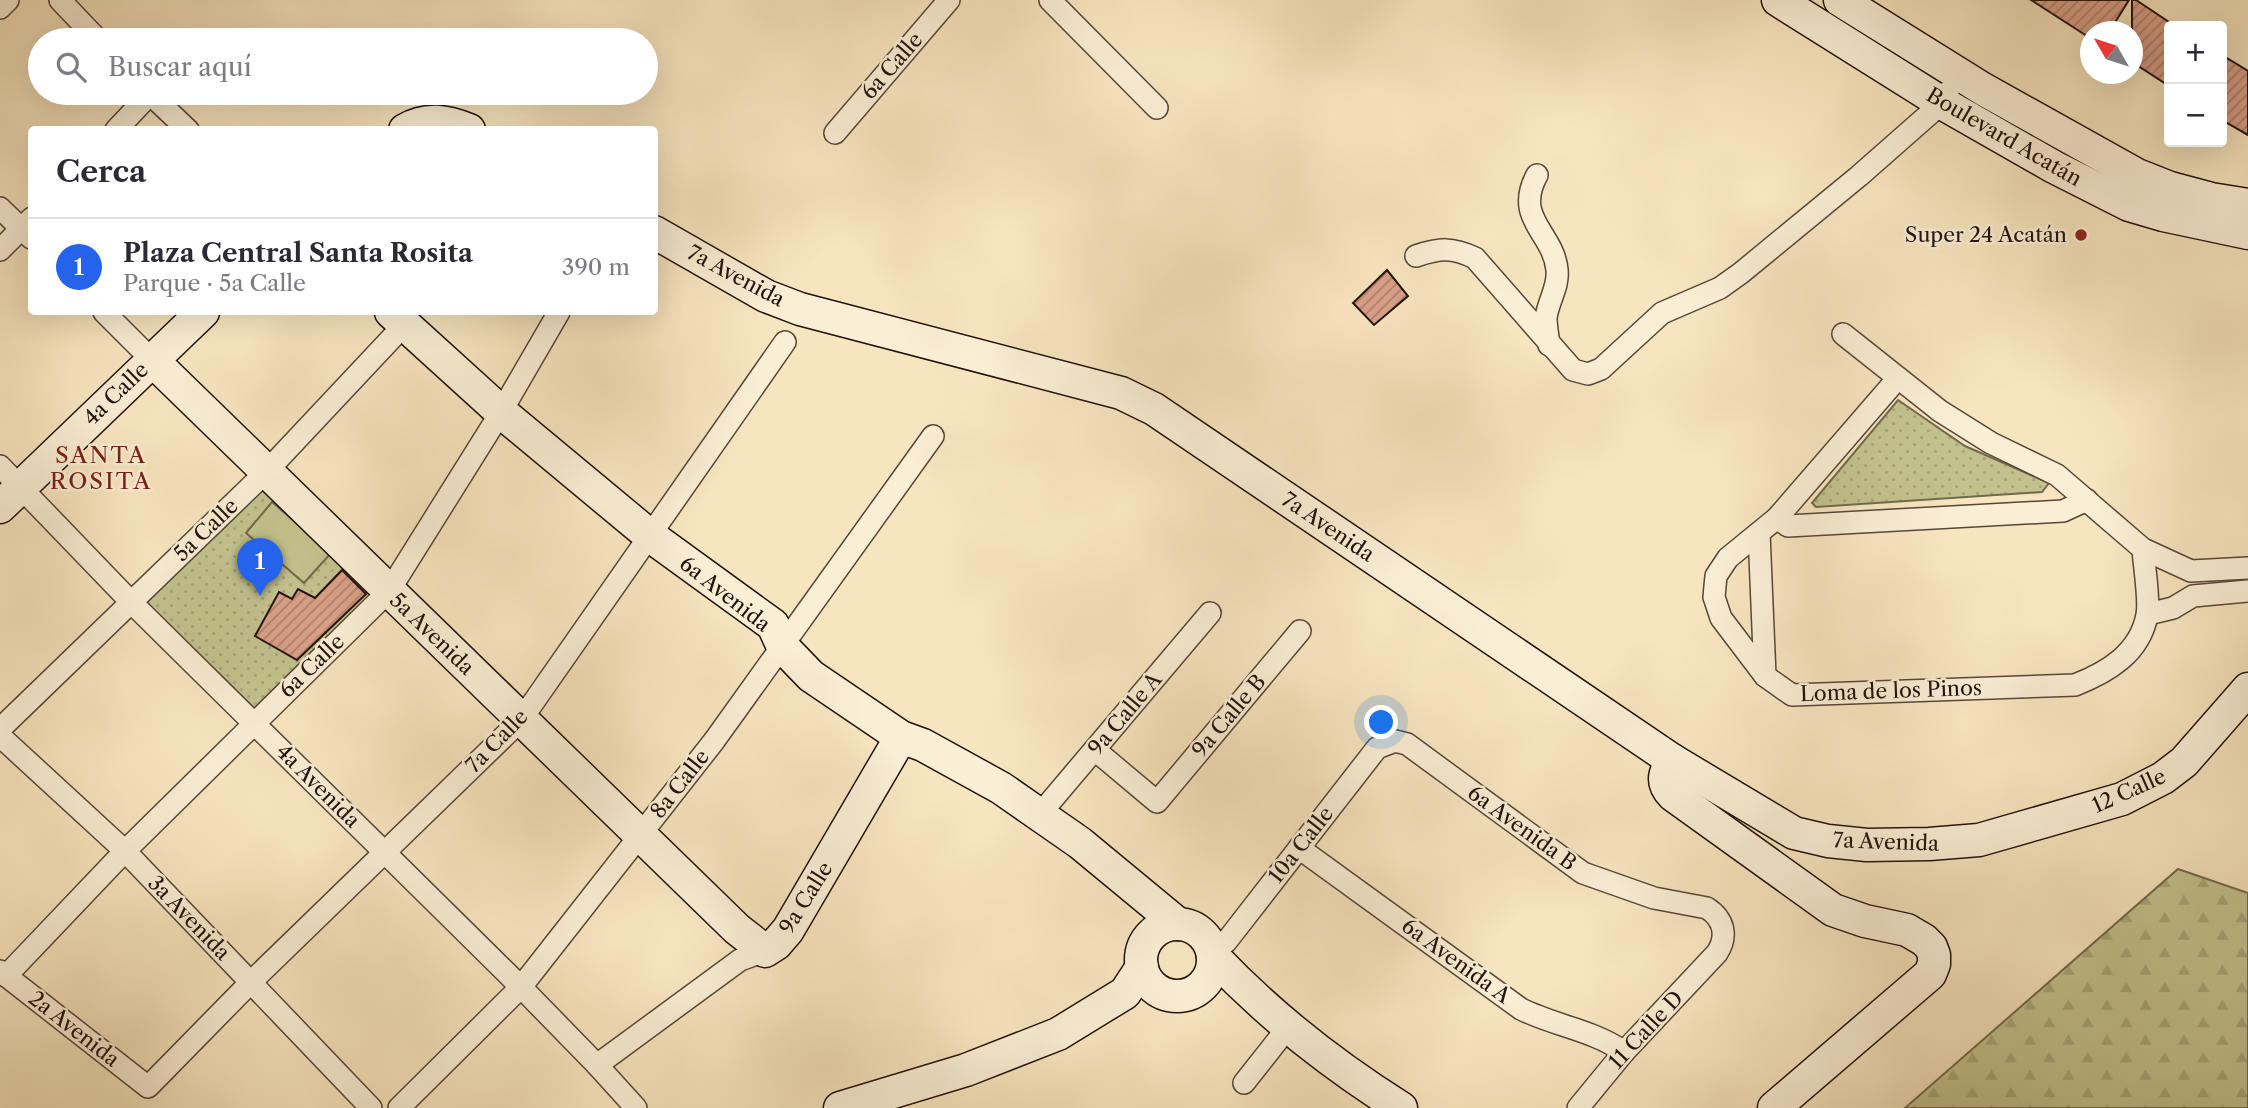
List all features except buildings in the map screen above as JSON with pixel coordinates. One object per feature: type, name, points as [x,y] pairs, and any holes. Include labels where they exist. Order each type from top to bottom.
[{"type":"street","points":[[0,8],[8,0]]},
{"type":"street","points":[[60,0],[87,28]]},
{"type":"street","name":"6a Calle","points":[[835,133],[949,0]]},
{"type":"street","points":[[1049,0],[1157,108]]},
{"type":"street","name":"Boulevard Acatán","points":[[1778,0],[1942,103],[2054,167],[2129,205],[2248,233]]},
{"type":"street","name":"Boulevard Acatán","points":[[1840,0],[1959,74],[2137,175],[2184,192],[2248,205]]},
{"type":"street","points":[[1416,256],[1439,249],[1461,251],[1475,258],[1573,370],[1588,374],[1601,369],[1662,313],[1720,288],[1741,273],[1858,177],[1942,103],[1959,74]]},
{"type":"street","points":[[120,126],[138,105]]},
{"type":"street","points":[[162,105],[184,126]]},
{"type":"street","points":[[413,126],[423,121],[437,121],[460,126]]},
{"type":"street","points":[[1537,174],[1532,184],[1529,203],[1538,230],[1551,250],[1558,278],[1546,318],[1549,345]]},
{"type":"street","points":[[0,208],[28,228],[0,250]]},
{"type":"street","name":"7a Avenida","points":[[658,234],[766,296],[800,309],[1121,393],[1154,409],[1672,760],[1780,825],[1808,837],[1874,845],[1929,845],[1979,840]]},
{"type":"street","name":"5a Avenida","points":[[107,315],[737,929],[765,951]]},
{"type":"street","name":"4a Calle","points":[[7,486],[200,315]]},
{"type":"street","name":"6a Calle","points":[[3,973],[388,591],[501,412],[557,315]]},
{"type":"street","name":"6a Avenida","points":[[398,318],[501,412],[649,535],[773,625],[783,647],[811,676],[901,737],[923,745],[969,770],[1040,814],[1080,843],[1178,924]]},
{"type":"street","name":"5a Calle","points":[[0,729],[266,472],[398,318]]},
{"type":"street","points":[[1843,334],[1940,411],[1991,443],[2057,475],[2143,549],[2191,571],[2248,568]]},
{"type":"street","name":"7a Calle","points":[[148,1087],[251,982],[521,720],[785,342]]},
{"type":"street","name":"Loma de los Pinos","points":[[1898,377],[1777,518],[1728,558],[1721,566],[1714,586],[1714,597],[1721,618],[1765,676],[1792,695],[2075,685],[2099,675],[2121,661],[2137,641],[2148,614],[2143,549]]},
{"type":"street","name":"8a Calle","points":[[399,1108],[521,987],[714,741],[933,436]]},
{"type":"street","name":"4a Avenida","points":[[7,486],[131,602],[521,987],[636,1108]]},
{"type":"street","points":[[1777,518],[1788,526],[2063,511],[2087,500]]},
{"type":"street","points":[[1759,533],[1765,676]]},
{"type":"street","points":[[2191,571],[2193,596]]},
{"type":"street","points":[[2148,614],[2173,608],[2193,596],[2248,591]]},
{"type":"street","name":"9a Calle A","points":[[1040,814],[1210,613]]},
{"type":"street","name":"9a Calle B","points":[[1095,750],[1157,802],[1300,631]]},
{"type":"street","name":"12 Calle","points":[[1979,840],[2098,807],[2152,785],[2184,762],[2248,689]]},
{"type":"street","name":"3a Avenida","points":[[0,736],[125,851],[371,1108]]},
{"type":"street","name":"9a Calle","points":[[597,1065],[740,960],[776,944],[788,930],[901,737]]},
{"type":"street","name":"6a Avenida B","points":[[1377,748],[1395,741],[1413,747],[1583,873],[1654,898],[1707,908],[1719,918],[1724,932],[1717,953]]},
{"type":"street","name":"10a Calle","points":[[1219,949],[1377,748]]},
{"type":"street","points":[[1672,760],[1664,774],[1664,781],[1674,795],[1833,909],[1851,917],[1914,933],[1931,947],[1935,959],[1930,974],[1912,992],[1773,1108]]},
{"type":"street","name":"6a Avenida","points":[[1080,843],[1134,916],[1141,930],[1143,958]]},
{"type":"street","name":"6a Avenida A","points":[[1299,848],[1521,1009],[1544,1021],[1588,1032],[1623,1052]]},
{"type":"street","points":[[840,1108],[966,1070],[1058,1034],[1125,993],[1143,958],[1148,939],[1156,930],[1178,924],[1198,930],[1211,946],[1219,949],[1278,1017],[1381,1103]]},
{"type":"street","points":[[1143,958],[1146,977],[1161,992],[1182,995],[1201,986],[1209,978],[1219,949]]},
{"type":"street","name":"11 Calle D","points":[[1578,1108],[1623,1052],[1717,953]]},
{"type":"street","name":"2a Avenida","points":[[3,973],[148,1087]]},
{"type":"street","points":[[1201,986],[1223,988],[1278,1017]]},
{"type":"street","points":[[1058,1034],[1080,1033],[1107,1025],[1161,992]]},
{"type":"street","points":[[1244,1083],[1278,1017]]},
{"type":"green space","points":[[1898,400],[1965,446],[2049,483],[2042,492],[1816,507],[1812,503]]},
{"type":"green space","points":[[266,472],[389,591],[254,723],[131,602]]},
{"type":"green space","points":[[272,502],[331,553],[304,583],[246,533]]},
{"type":"green space","points":[[2178,869],[2248,893],[2248,1108],[1905,1108]]},
{"type":"place","name":"Super 24 Acatán","points":[[2081,235]]},
{"type":"place","name":"Plaza Central Santa Rosita","points":[[260,596]]},
{"type":"district","name":"SANTA ROSITA","points":[[101,468]]}]
